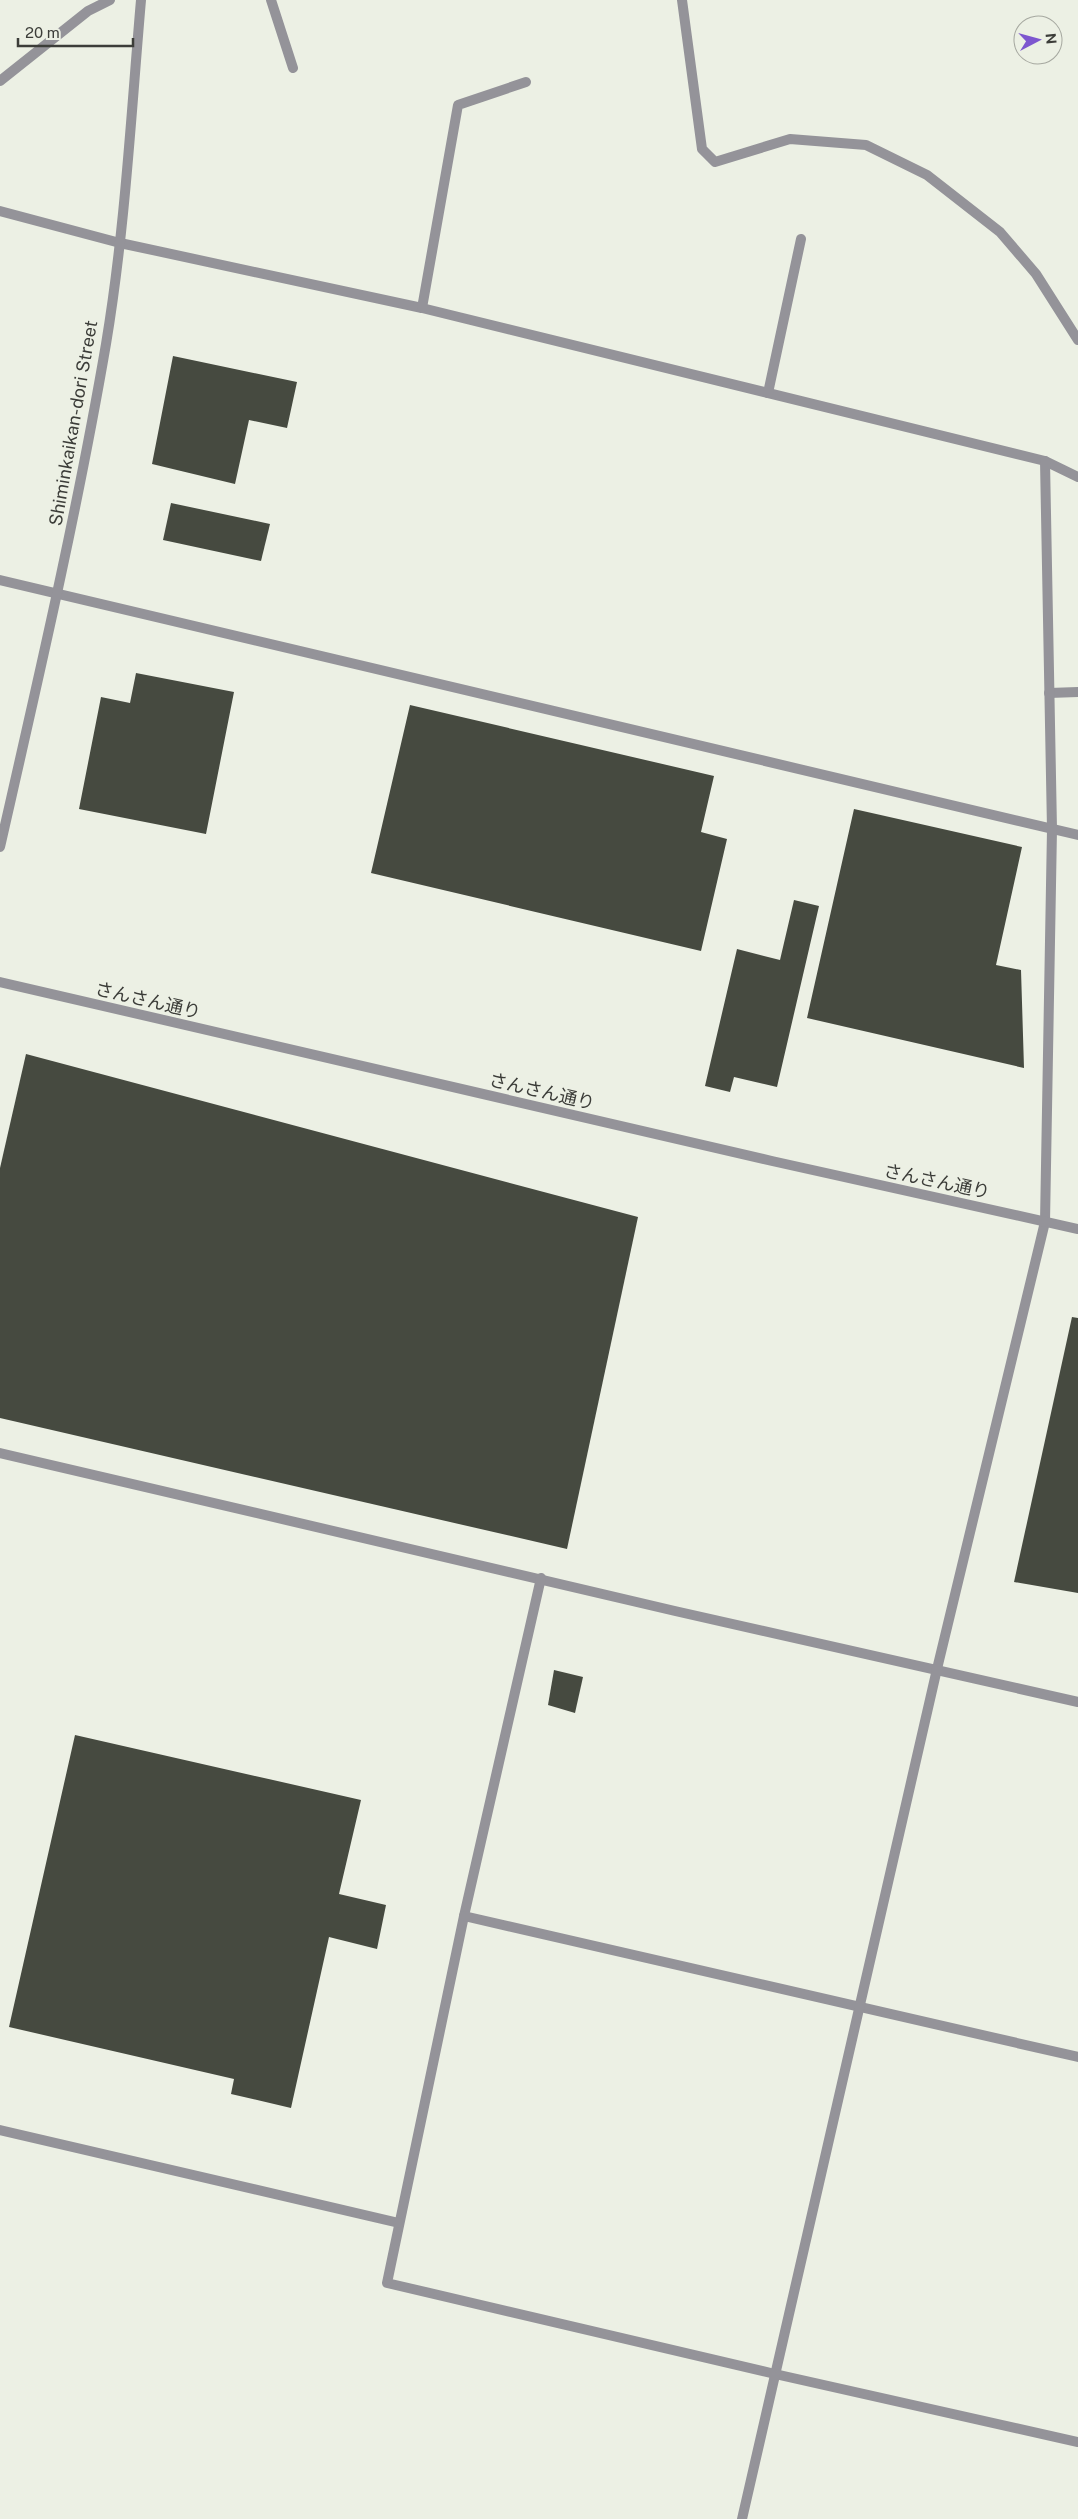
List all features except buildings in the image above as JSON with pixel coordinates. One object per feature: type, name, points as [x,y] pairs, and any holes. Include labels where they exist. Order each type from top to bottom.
[{"type":"street","points":[[0,81],[88,11],[110,0]]},
{"type":"street","name":"Shiminkaikan-dori Street","points":[[0,847],[58,595],[106,343],[120,243],[141,0]]},
{"type":"street","points":[[270,0],[292,68]]},
{"type":"street","points":[[682,0],[702,149],[715,162],[790,139],[866,145],[927,175],[1000,232],[1036,274],[1078,340]]},
{"type":"street","points":[[422,308],[458,106],[526,82]]},
{"type":"street","points":[[0,211],[120,243],[422,308],[1044,461],[1078,477]]},
{"type":"street","points":[[768,393],[801,239]]},
{"type":"street","points":[[742,2519],[858,2007],[1045,1222],[1052,829],[1044,461]]},
{"type":"street","points":[[0,580],[1078,835]]},
{"type":"street","points":[[1049,693],[1078,692]]},
{"type":"street","name":"さんさん通り","points":[[0,982],[772,1161],[1078,1229]]},
{"type":"street","points":[[0,1453],[1078,1702]]},
{"type":"street","points":[[541,1578],[464,1916],[398,2223],[387,2283],[775,2374],[1078,2442]]},
{"type":"street","points":[[464,1916],[1078,2057]]},
{"type":"street","points":[[0,2130],[398,2223]]}]
